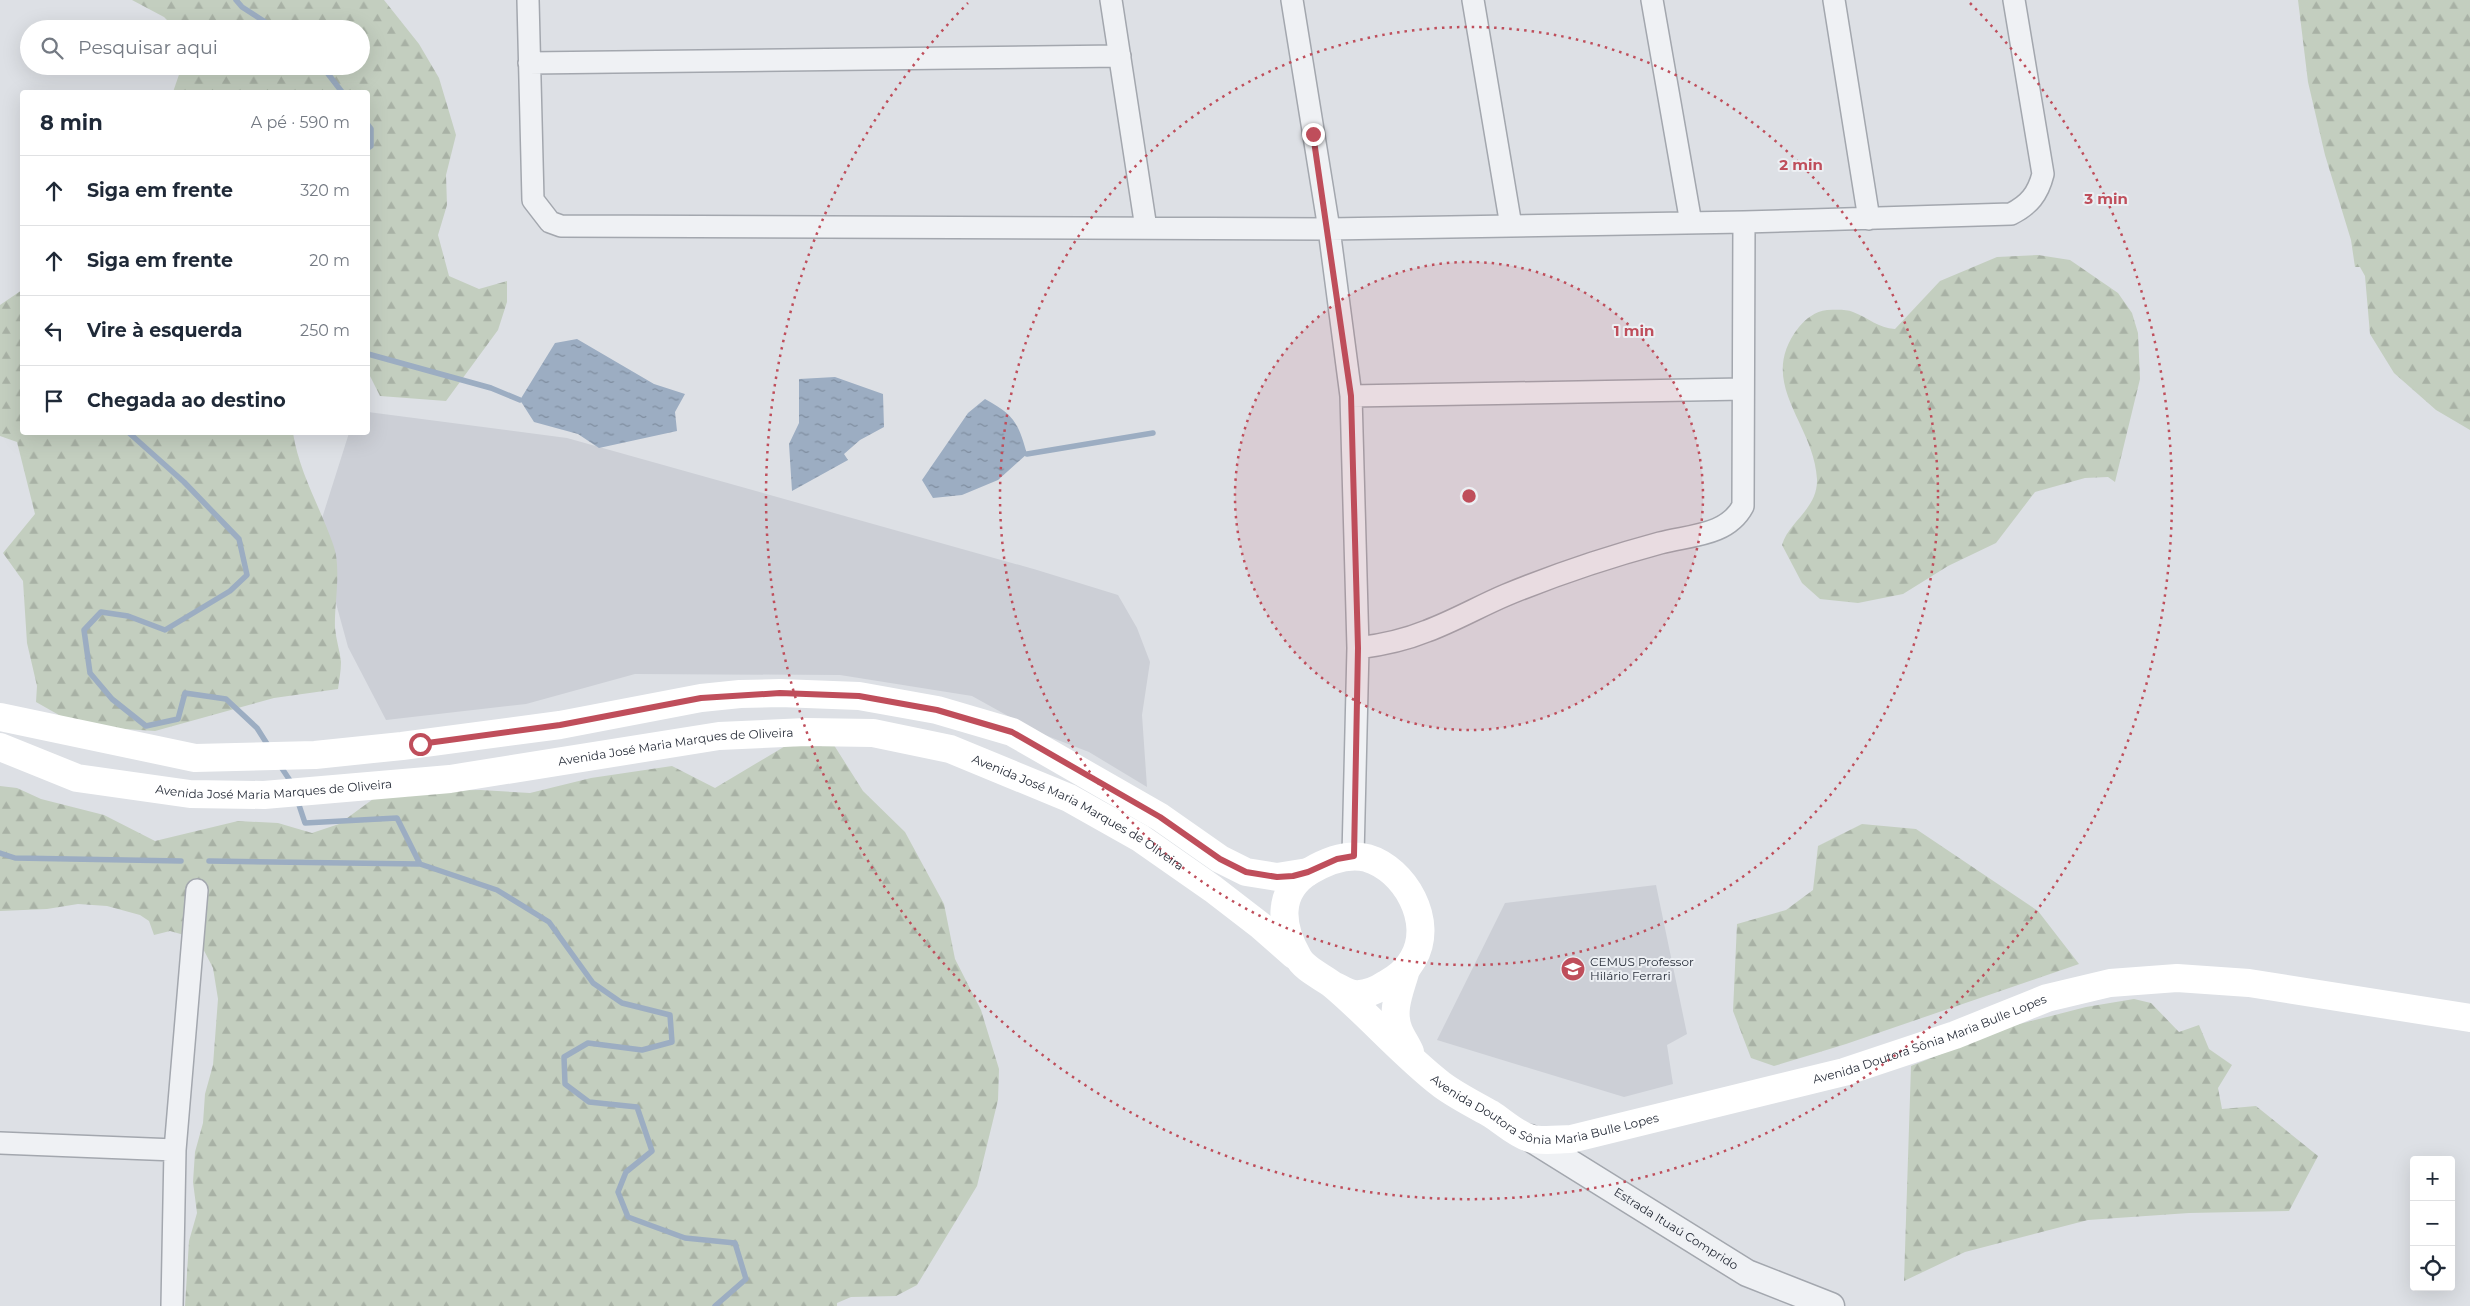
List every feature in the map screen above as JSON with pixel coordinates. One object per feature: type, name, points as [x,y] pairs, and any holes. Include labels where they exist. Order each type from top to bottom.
[{"type":"main road","points":[[0,717],[195,758],[325,754],[489,736],[701,698],[730,695],[780,693],[859,696],[937,710],[1012,732],[1160,817],[1220,859],[1246,872],[1277,877],[1308,872],[1337,859],[1354,856],[1372,860],[1395,874],[1404,884],[1416,907],[1420,922],[1419,944],[1414,958],[1406,969],[1389,983],[1370,992],[1354,994],[1333,985],[1299,959],[1285,928],[1283,918],[1289,894],[1297,882],[1308,872]]},
{"type":"main road","name":"Avenida José Maria Marques de Oliveira","points":[[0,747],[77,778],[190,794],[282,793],[450,779],[719,736],[806,732],[873,733],[950,749],[1069,798],[1140,838],[1213,889],[1261,926],[1299,959]]},
{"type":"main road","name":"Avenida Doutora Sônia Maria Bulle Lopes","points":[[1406,969],[1396,1002],[1396,1020],[1398,1030],[1414,1060]]},
{"type":"main road","name":"Avenida Doutora Sônia Maria Bulle Lopes","points":[[1333,985],[1443,1085],[1530,1138],[1571,1139],[1844,1072],[1955,1035],[2047,998],[2110,983],[2177,978],[2249,983],[2470,1018]]},
{"type":"street","points":[[528,0],[533,200],[550,222],[561,226],[1328,229],[2000,216],[2021,209],[2036,194],[2043,174],[2014,0]]},
{"type":"street","points":[[1111,0],[1146,228]]},
{"type":"street","points":[[1292,0],[1328,229],[1351,396],[1358,648],[1354,856]]},
{"type":"street","points":[[1473,0],[1511,226]]},
{"type":"street","points":[[1652,0],[1691,223]]},
{"type":"street","points":[[1834,0],[1869,219]]},
{"type":"street","points":[[529,63],[1120,56]]},
{"type":"street","points":[[1358,648],[1402,640],[1429,631],[1481,605],[1578,567],[1642,548],[1715,530],[1734,519],[1743,506],[1744,222]]},
{"type":"street","points":[[1351,396],[1743,389]]},
{"type":"street","points":[[172,1306],[175,1150],[197,890]]},
{"type":"street","name":"Estrada Ituaú Comprido","points":[[1530,1138],[1747,1273],[1831,1306]]},
{"type":"street","points":[[0,1143],[175,1150]]},
{"type":"shaded area","points":[[370,412],[567,438],[1037,570],[1118,595],[1137,628],[1150,662],[1142,715],[1147,787],[1089,752],[1037,732],[972,696],[840,675],[635,674],[526,704],[386,720],[348,647],[317,534],[348,435],[370,435]]},
{"type":"shaded area","name":"CEMUS Professor Hilário Ferrari","points":[[1656,885],[1687,1034],[1667,1045],[1673,1084],[1624,1097],[1437,1040],[1505,903]]},
{"type":"green space","points":[[132,0],[384,0],[419,44],[439,78],[456,135],[446,175],[447,205],[438,235],[449,276],[479,289],[507,281],[507,302],[498,330],[446,401],[380,396],[370,376],[370,90],[174,90],[179,75],[370,75],[370,20],[167,20]]},
{"type":"green space","points":[[2298,0],[2470,0],[2470,430],[2436,410],[2394,373],[2370,334],[2365,276],[2360,267],[2355,267],[2351,240],[2325,155],[2308,82]]},
{"type":"green space","points":[[2038,255],[2070,260],[2118,293],[2132,313],[2138,333],[2140,379],[2115,482],[2108,477],[2085,478],[2035,492],[1996,543],[1948,566],[1903,594],[1858,603],[1820,599],[1802,583],[1782,545],[1813,499],[1817,479],[1814,458],[1790,403],[1785,385],[1783,366],[1787,347],[1799,327],[1808,318],[1819,312],[1847,310],[1859,314],[1878,325],[1895,329],[1940,281],[1997,257]]},
{"type":"green space","points":[[20,291],[20,435],[293,435],[305,476],[336,554],[335,628],[341,662],[338,689],[274,698],[155,731],[95,727],[66,719],[36,702],[37,686],[27,643],[23,581],[3,553],[35,514],[17,442],[0,436],[0,305]]},
{"type":"green space","points":[[812,730],[832,742],[863,791],[905,832],[944,904],[955,959],[981,1010],[999,1069],[998,1100],[977,1186],[917,1285],[896,1296],[851,1297],[837,1303],[837,1306],[185,1306],[189,1241],[197,1213],[193,1182],[195,1152],[203,1123],[205,1094],[213,1065],[218,999],[213,968],[198,939],[170,931],[154,935],[149,921],[140,915],[107,906],[78,904],[47,909],[0,911],[0,786],[17,788],[41,799],[104,815],[155,841],[238,821],[278,823],[312,833],[339,824],[384,791],[481,790],[530,793],[591,778],[672,766],[715,788]]},
{"type":"green space","points":[[1862,824],[1916,829],[2038,911],[2079,964],[1846,1044],[1774,1066],[1751,1058],[1733,1011],[1737,924],[1786,910],[1813,890],[1818,846]]},
{"type":"green space","points":[[2134,999],[2151,1003],[2179,1032],[2199,1025],[2209,1049],[2232,1065],[2218,1088],[2222,1109],[2256,1106],[2318,1156],[2289,1211],[2189,1213],[2088,1220],[1965,1252],[1904,1281],[1911,1066],[2012,1026],[2086,1007]]},
{"type":"water","points":[[577,339],[654,384],[685,394],[675,412],[677,431],[599,448],[578,434],[534,422],[520,400],[555,343]]},
{"type":"water","points":[[835,377],[883,394],[884,427],[860,440],[844,454],[848,460],[792,491],[789,444],[799,423],[799,379]]},
{"type":"water","points":[[985,399],[1003,410],[1014,420],[1021,434],[1027,454],[998,480],[962,495],[933,498],[922,480],[968,413]]},
{"type":"waterway","points":[[236,0],[242,7],[262,20]]},
{"type":"waterway","points":[[329,75],[340,90]]},
{"type":"waterway","points":[[370,128],[370,147]]},
{"type":"waterway","points":[[370,355],[491,388],[520,400]]},
{"type":"waterway","points":[[1027,454],[1153,433]]},
{"type":"waterway","points":[[131,435],[184,482],[239,539],[247,575],[230,591],[165,630],[128,616],[101,612],[84,630],[90,673],[112,699],[146,726],[178,719],[185,693],[226,699],[257,728],[269,747]]},
{"type":"waterway","points":[[279,764],[293,785]]},
{"type":"waterway","points":[[297,799],[305,823],[397,818],[420,864],[497,890],[549,922],[593,983],[622,1003],[670,1015],[672,1042],[642,1050],[588,1043],[564,1057],[565,1084],[589,1102],[637,1107],[652,1151],[626,1172],[618,1192],[628,1217],[685,1238],[735,1243],[746,1279],[715,1306]]},
{"type":"waterway","points":[[0,853],[15,858],[181,861]]},
{"type":"waterway","points":[[209,861],[420,864]]},
{"type":"place","name":"CEMUS Professor Hilário Ferrari","points":[[1573,969]]},
{"type":"route","points":[[420,744],[560,725],[701,698],[740,694],[780,693],[859,696],[937,710],[1012,732],[1062,758],[1121,796],[1160,817],[1220,859],[1246,872],[1260,876],[1293,876],[1308,872],[1337,859],[1354,856],[1358,648],[1351,396],[1313,134]]}]
